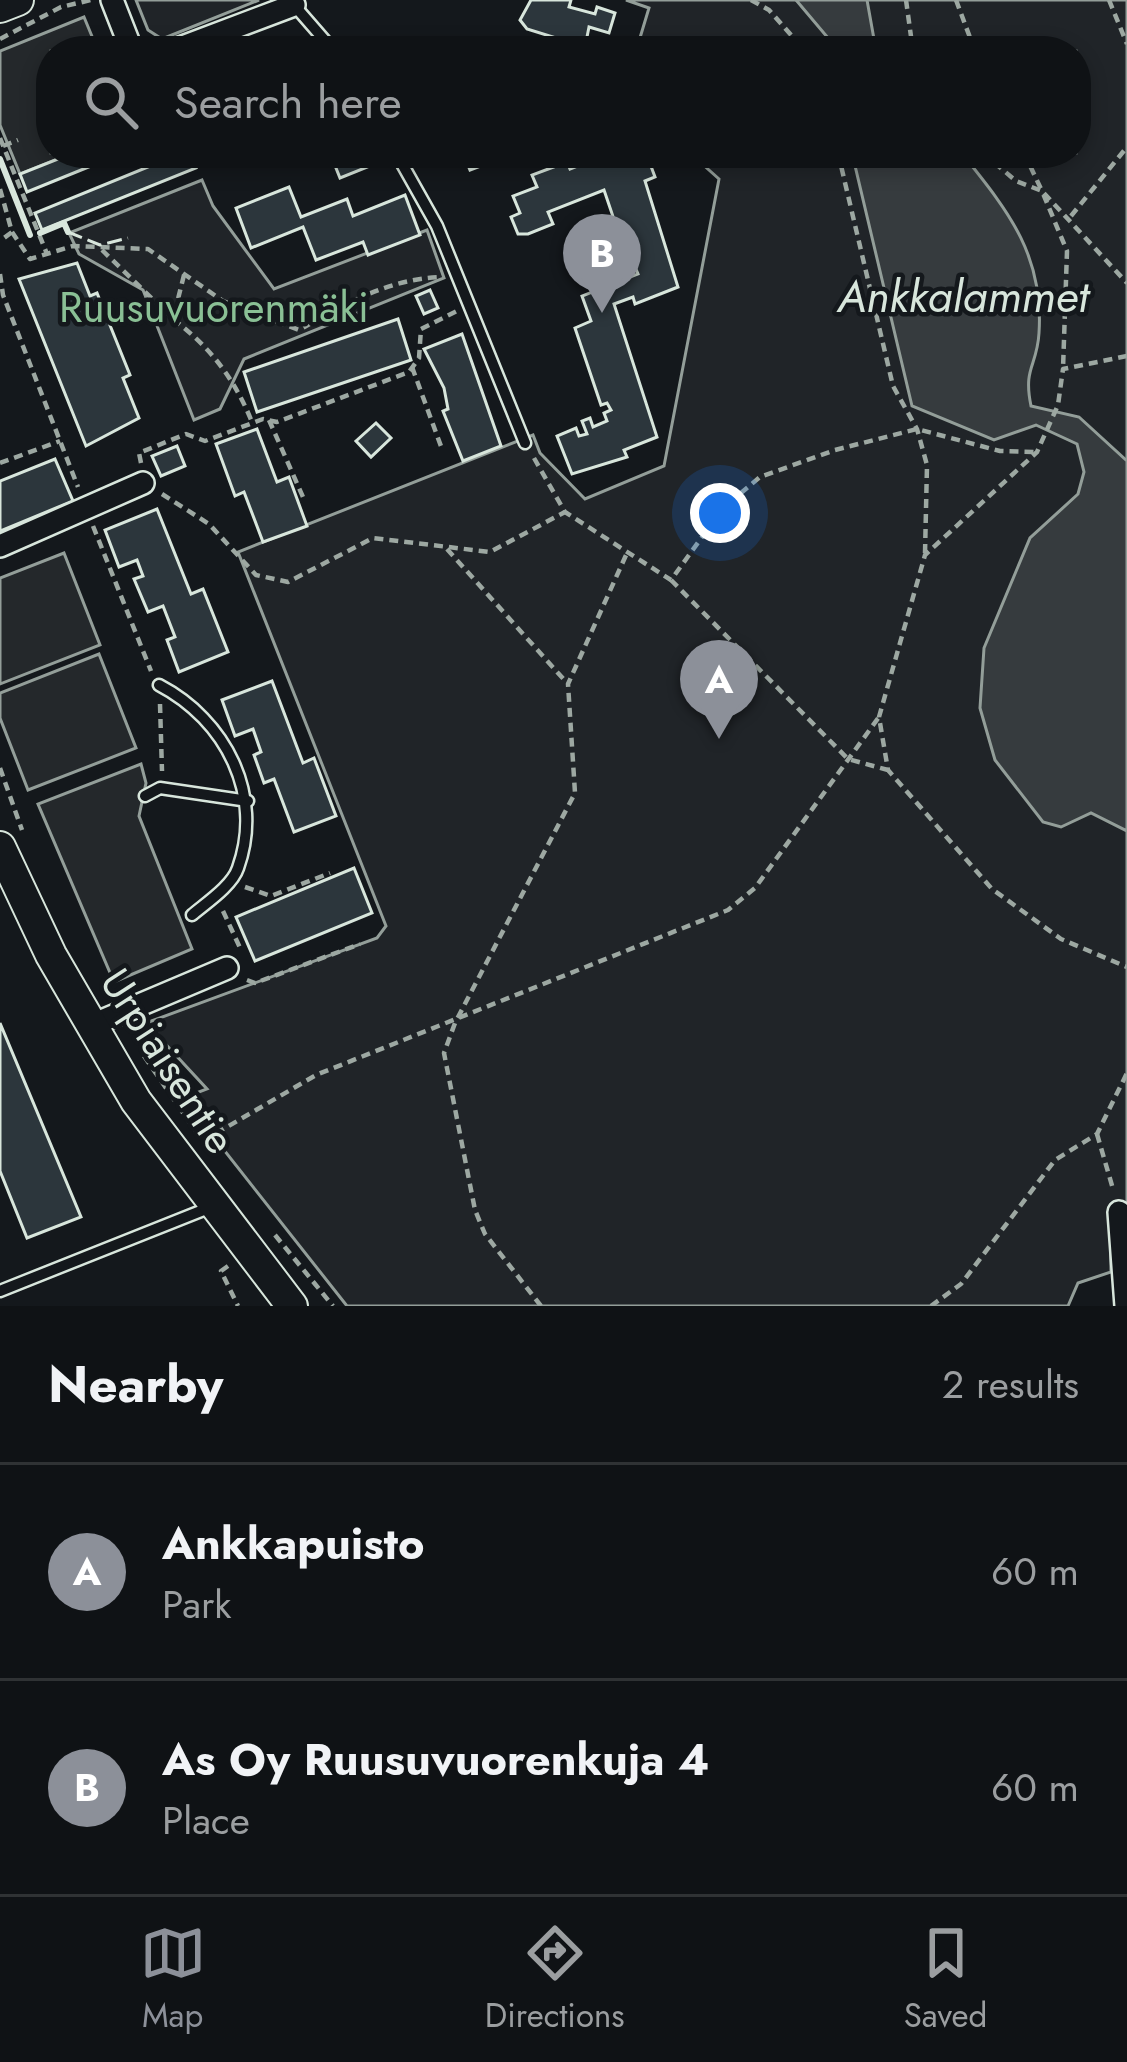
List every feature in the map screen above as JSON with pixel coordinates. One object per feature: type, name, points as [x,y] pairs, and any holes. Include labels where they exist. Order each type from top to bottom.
[{"type":"main road","points":[[0,7],[18,0]]},
{"type":"main road","name":"Urpiaisentie","points":[[8,853],[90,1026],[136,1101],[292,1306]]},
{"type":"street","points":[[112,0],[126,36]]},
{"type":"street","points":[[212,36],[294,5]]},
{"type":"street","points":[[0,546],[143,483]]},
{"type":"street","points":[[90,1026],[226,968]]},
{"type":"street","points":[[1119,1212],[1126,1306]]},
{"type":"lane","points":[[294,5],[321,36]]},
{"type":"lane","points":[[405,168],[428,205],[525,442]]},
{"type":"lane","points":[[159,686],[181,696],[220,739],[240,772],[248,802],[238,872],[192,915]]},
{"type":"lane","points":[[145,796],[160,788],[248,802]]},
{"type":"lane","points":[[0,1291],[214,1206]]},
{"type":"path","points":[[0,39],[36,25],[61,7],[91,0]]},
{"type":"path","points":[[751,0],[769,10],[792,36]]},
{"type":"path","points":[[906,0],[911,36]]},
{"type":"path","points":[[956,0],[970,36]]},
{"type":"path","points":[[1109,0],[1127,44]]},
{"type":"path","points":[[18,140],[2,142],[47,254]]},
{"type":"path","points":[[1071,217],[1127,147]]},
{"type":"path","points":[[203,1141],[316,1075],[728,910],[755,888],[879,717],[925,555],[927,465],[917,429],[892,386],[841,168]]},
{"type":"path","points":[[1000,168],[1016,181],[1042,191],[1071,217],[1127,283]]},
{"type":"path","points":[[925,555],[1037,452],[1058,405],[1067,250],[1031,168]]},
{"type":"path","points":[[0,189],[13,232],[30,259],[74,246],[148,249],[223,301],[299,330],[357,297],[407,278],[456,276]]},
{"type":"path","points":[[0,241],[13,232]]},
{"type":"path","points":[[102,250],[202,342],[235,382],[252,422]]},
{"type":"path","points":[[173,319],[184,275]]},
{"type":"path","points":[[442,449],[412,367],[421,329],[468,305]]},
{"type":"path","points":[[1063,369],[1127,356]]},
{"type":"path","points":[[412,367],[277,422],[252,422],[205,441],[186,434],[139,453],[143,483],[209,524],[256,575],[288,582],[373,538],[490,552],[565,512]]},
{"type":"path","points":[[268,420],[303,497]]},
{"type":"path","points":[[671,580],[723,508],[760,477],[835,450],[917,429],[1000,452],[1037,452]]},
{"type":"path","points":[[0,463],[59,441]]},
{"type":"path","points":[[525,442],[565,512],[671,580],[848,759],[888,770]]},
{"type":"path","points":[[447,549],[568,684]]},
{"type":"path","points":[[542,1306],[485,1234],[475,1210],[444,1053],[454,1022],[575,793],[568,684],[627,554]]},
{"type":"path","points":[[879,717],[888,770],[992,889],[1061,939],[1127,968]]},
{"type":"path","points":[[0,768],[8,853]]},
{"type":"path","points":[[228,882],[271,896],[330,873]]},
{"type":"path","points":[[216,894],[255,983]]},
{"type":"path","points":[[226,968],[255,983],[360,944]]},
{"type":"path","points":[[140,1050],[215,1157]]},
{"type":"path","points":[[931,1306],[961,1284],[1055,1160],[1097,1134],[1127,1073]]},
{"type":"path","points":[[1097,1134],[1119,1212]]},
{"type":"path","points":[[262,1219],[333,1306]]},
{"type":"path","points":[[238,1259],[221,1271],[238,1306]]},
{"type":"green space","points":[[136,0],[259,0],[169,36],[148,30]]},
{"type":"green space","points":[[626,0],[1127,0],[1127,1214],[1110,1214],[1111,1272],[1078,1283],[1068,1306],[347,1306],[183,1098],[207,1089],[146,1023],[377,938],[386,926],[238,552],[533,435],[540,453],[585,499],[664,466],[719,179],[707,168],[1091,168],[1091,36],[641,36],[649,8]]},
{"type":"green space","name":"Ruusuvuorenmäki","points":[[202,180],[213,206],[274,289],[427,230],[444,278],[244,359],[220,409],[194,420],[143,290],[79,254],[69,233]]},
{"type":"shaded area","points":[[84,17],[92,36],[37,36]]},
{"type":"shaded area","points":[[36,36],[36,168],[20,174],[0,125],[0,51]]},
{"type":"shaded area","points":[[64,553],[100,645],[0,684],[0,578]]},
{"type":"shaded area","points":[[99,654],[136,748],[28,790],[0,718],[0,693]]},
{"type":"shaded area","points":[[141,764],[146,783],[139,816],[192,949],[114,982],[38,804]]},
{"type":"water","points":[[796,0],[867,0],[873,36],[826,36]]},
{"type":"water","name":"Ankkalammet","points":[[856,168],[973,168],[1021,237],[1036,281],[1039,333],[1029,375],[1031,406],[1079,417],[1127,461],[1127,831],[1091,813],[1061,827],[1043,822],[995,760],[980,708],[984,648],[1030,538],[1078,494],[1084,472],[1077,444],[1036,425],[994,440],[912,406]]},
{"type":"building","points":[[531,0],[571,0],[569,7],[595,14],[597,7],[615,13],[609,33],[589,27],[587,36],[550,36],[527,29],[520,20]]},
{"type":"building","points":[[36,168],[86,168],[27,192],[20,174]]},
{"type":"building","points":[[145,168],[196,168],[42,230],[35,213]]},
{"type":"building","points":[[336,168],[365,168],[340,178]]},
{"type":"building","points":[[551,168],[652,168],[655,177],[645,181],[678,287],[635,304],[633,297],[614,304],[657,437],[624,450],[627,457],[572,474],[557,436],[576,428],[579,436],[587,434],[582,421],[590,418],[593,427],[607,421],[604,413],[611,410],[607,403],[601,405],[575,328],[591,321],[582,296],[638,274],[631,257],[627,258],[604,190],[548,212],[553,224],[518,234],[511,217],[520,213],[513,196],[537,187],[532,175]]},
{"type":"building","points":[[289,187],[301,217],[347,199],[353,216],[405,195],[420,235],[368,255],[363,242],[316,260],[303,227],[251,248],[236,208]]},
{"type":"building","points":[[77,263],[90,296],[97,293],[130,375],[123,378],[139,418],[86,446],[19,279]]},
{"type":"building","points":[[430,290],[438,308],[424,314],[416,296]]},
{"type":"building","points":[[398,319],[411,360],[257,412],[244,372]]},
{"type":"building","points":[[462,334],[501,446],[463,461],[443,411],[448,409],[444,388],[424,349]]},
{"type":"building","points":[[376,423],[391,438],[371,457],[356,441]]},
{"type":"building","points":[[257,429],[277,482],[289,477],[307,526],[263,542],[244,492],[235,496],[216,444]]},
{"type":"building","points":[[177,446],[185,466],[161,476],[152,456]]},
{"type":"building","points":[[55,459],[73,501],[0,531],[0,481]]},
{"type":"building","points":[[157,509],[191,594],[203,589],[228,652],[179,672],[167,640],[175,637],[163,606],[148,612],[134,579],[143,576],[137,560],[119,567],[105,530]]},
{"type":"building","points":[[272,681],[303,763],[314,758],[336,816],[294,832],[274,779],[264,783],[254,755],[261,752],[253,729],[235,736],[222,700]]},
{"type":"building","points":[[354,868],[372,913],[255,961],[236,917]]},
{"type":"building","points":[[0,1023],[81,1217],[27,1238],[0,1171]]},
{"type":"fence","points":[[68,232],[100,245],[128,238]]},
{"type":"wall","points":[[0,159],[30,235]]},
{"type":"wall","points":[[40,233],[64,223],[68,232]]},
{"type":"place","name":"As Oy Ruusuvuorenkuja 4","points":[[602,313]]},
{"type":"place","name":"Ankkapuisto","points":[[719,739]]}]
